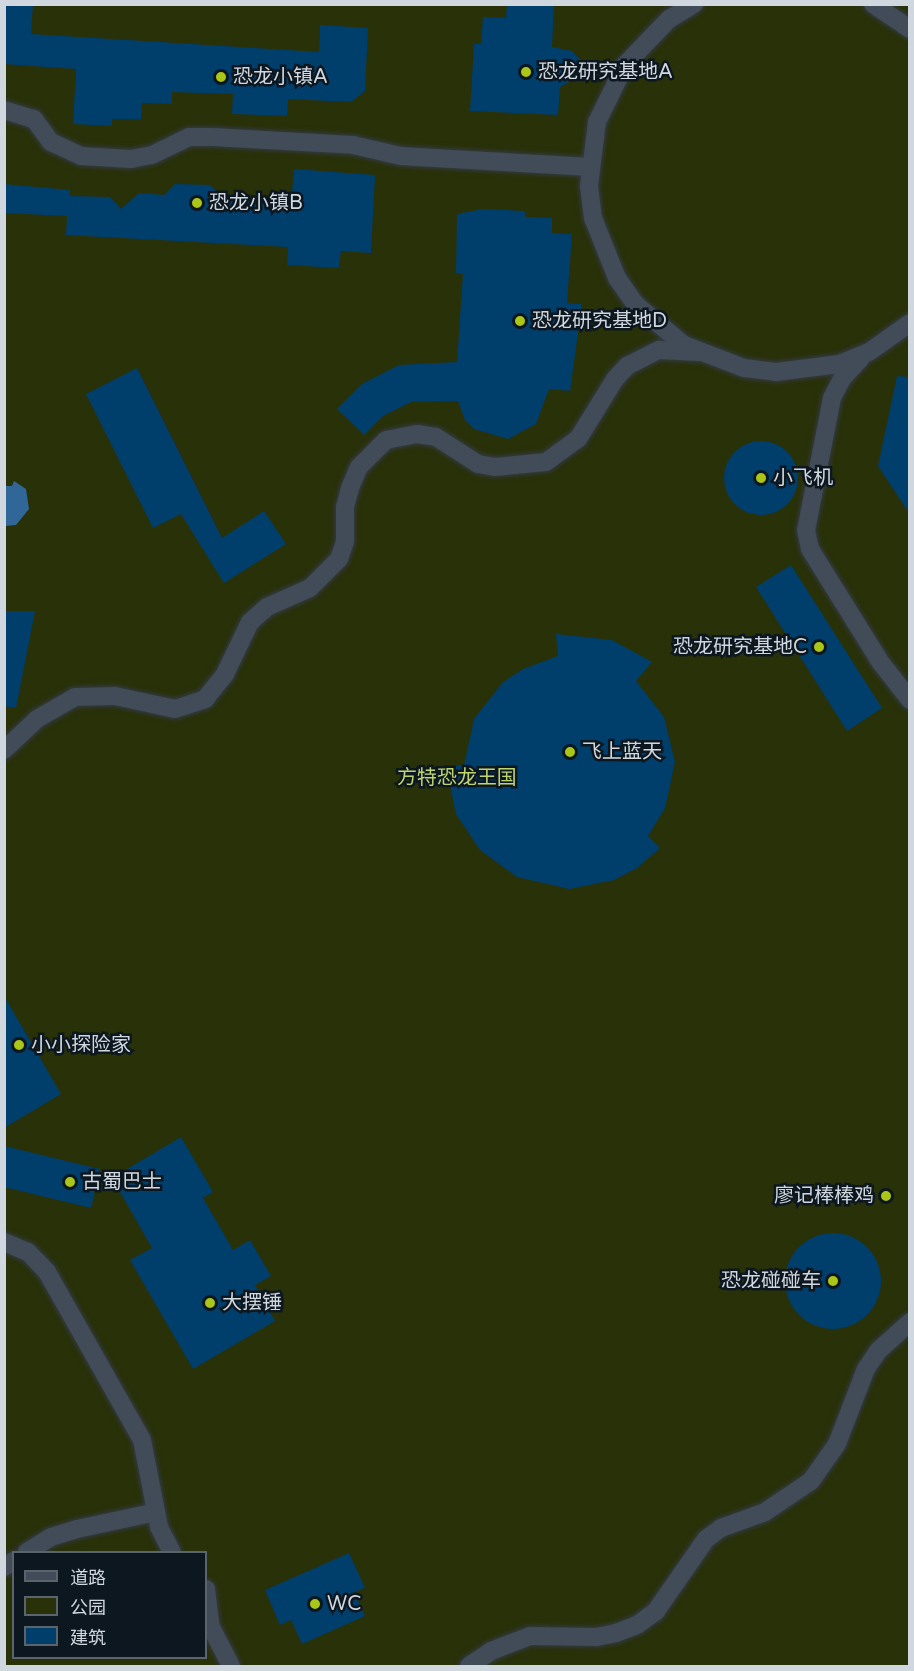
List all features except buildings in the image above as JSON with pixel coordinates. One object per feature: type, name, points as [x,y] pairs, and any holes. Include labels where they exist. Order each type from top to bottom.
[{"type":"lane","points":[[694,4],[669,19],[625,65],[597,122],[590,167],[593,218],[617,278],[658,326],[698,352],[744,368],[776,372],[839,364],[869,352]]},
{"type":"lane","points":[[873,4],[909,29]]},
{"type":"lane","points":[[4,110],[34,119],[51,142],[81,156],[131,159],[152,155],[189,137],[212,137],[353,145],[401,156],[590,167]]},
{"type":"lane","points":[[909,323],[852,365],[832,398],[807,530],[810,549],[881,663],[909,700]]},
{"type":"lane","points":[[4,750],[37,719],[75,698],[115,696],[175,709],[205,699],[225,674],[250,622],[267,608],[310,588],[339,559],[345,542],[345,507],[350,488],[359,467],[386,440],[417,435],[435,437],[478,464],[495,466],[546,462],[578,439],[615,379],[627,366],[659,350],[698,352]]},
{"type":"lane","points":[[4,1242],[28,1252],[47,1272],[136,1430],[148,1455],[156,1512],[163,1540],[171,1551]]},
{"type":"lane","points":[[469,1666],[492,1651],[530,1636],[596,1637],[637,1625],[656,1611],[706,1539],[721,1528],[789,1499],[818,1474],[837,1444],[866,1369],[878,1351],[909,1322]]},
{"type":"lane","points":[[29,1551],[51,1537],[77,1529],[156,1512]]},
{"type":"lane","points":[[207,1597],[211,1627],[231,1666]]},
{"type":"green space","name":"方特恐龙王国","points":[[4,5],[909,5],[909,1666],[5,1666]]},
{"type":"water","points":[[14,481],[26,489],[29,509],[16,525],[5,526],[5,486],[12,486]]},
{"type":"place","name":"恐龙研究基地A","points":[[526,72]]},
{"type":"place","name":"恐龙小镇A","points":[[221,77]]},
{"type":"place","name":"恐龙小镇B","points":[[197,203]]},
{"type":"place","name":"恐龙研究基地D","points":[[520,321]]},
{"type":"place","name":"小飞机","points":[[761,478]]},
{"type":"place","name":"恐龙研究基地C","points":[[819,647]]},
{"type":"place","name":"飞上蓝天","points":[[570,752]]},
{"type":"place","name":"小小探险家","points":[[19,1045]]},
{"type":"place","name":"古蜀巴士","points":[[70,1182]]},
{"type":"place","name":"廖记棒棒鸡","points":[[886,1196]]},
{"type":"place","name":"恐龙碰碰车","points":[[833,1281]]},
{"type":"place","name":"大摆锤","points":[[210,1303]]},
{"type":"place","name":"WC","points":[[315,1604]]}]
